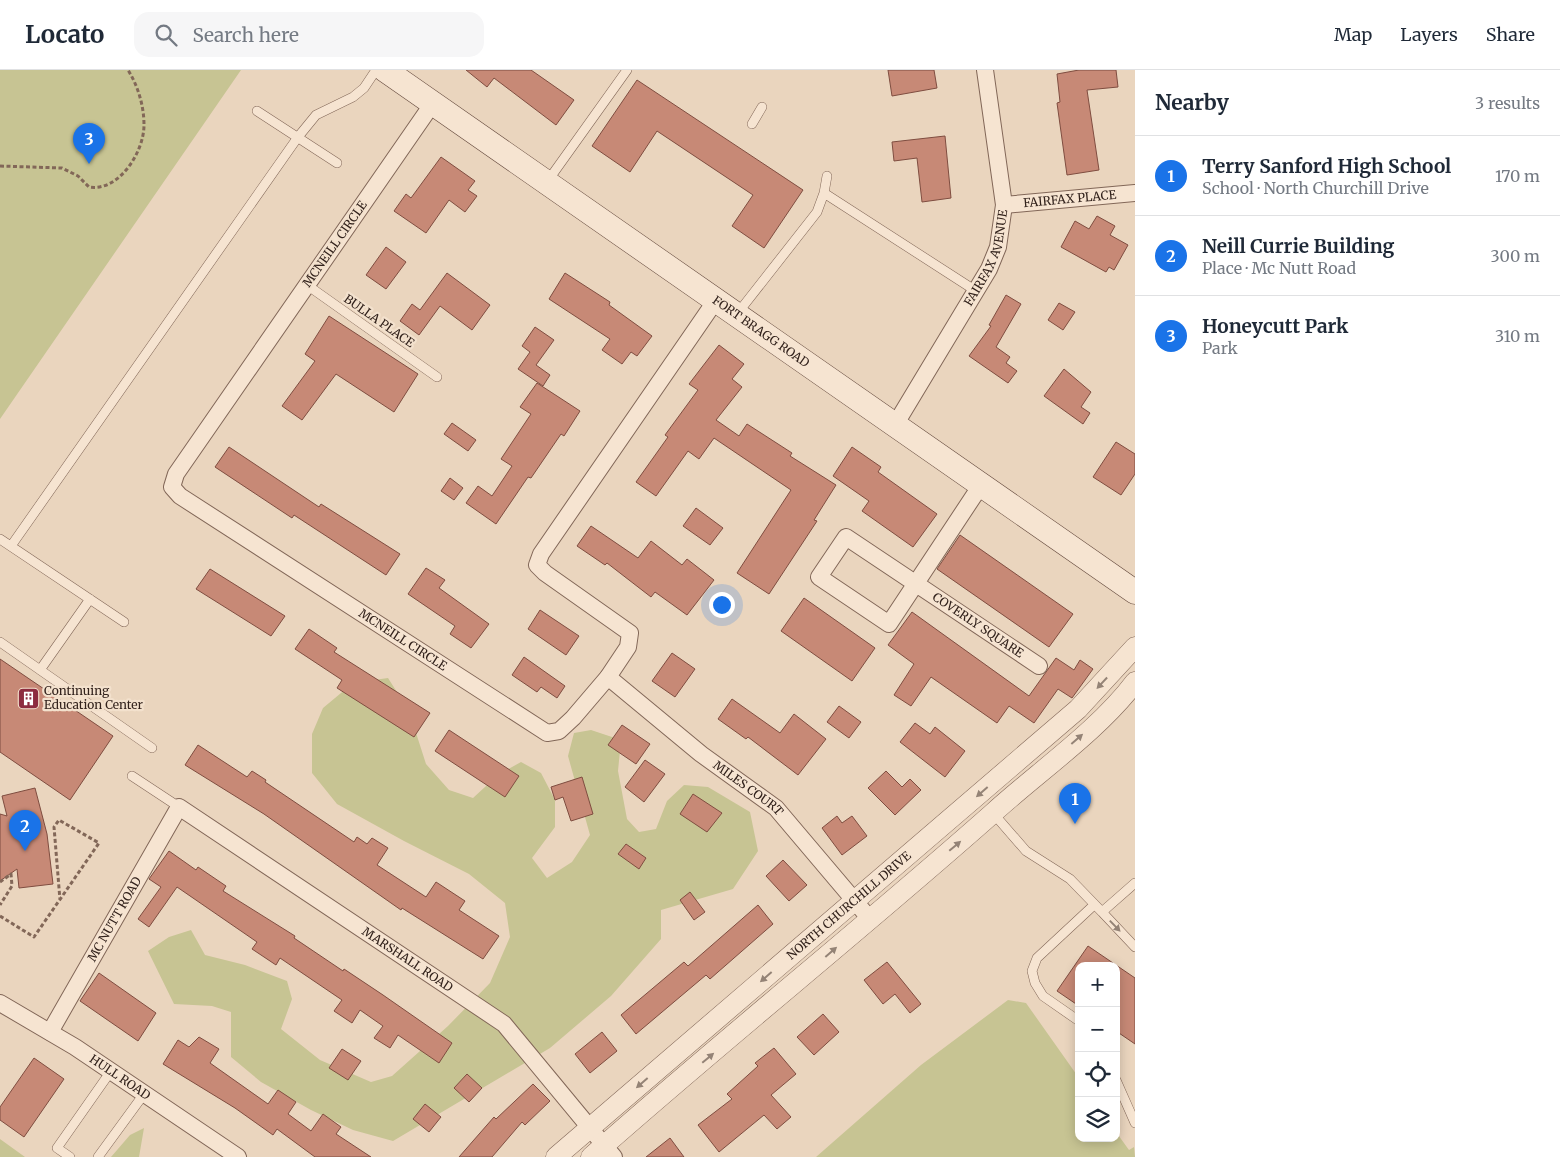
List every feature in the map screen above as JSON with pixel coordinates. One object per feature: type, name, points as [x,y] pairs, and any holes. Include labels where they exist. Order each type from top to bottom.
[{"type":"main road","name":"FORT BRAGG ROAD","points":[[385,70],[1135,592]]},
{"type":"street","name":"FAIRFAX AVENUE","points":[[895,425],[989,269],[998,247],[1004,205],[985,70]]},
{"type":"street","name":"MCNEILL CIRCLE","points":[[433,103],[176,474],[172,487],[180,496],[548,733],[559,731],[573,718],[608,677],[628,647],[630,633],[538,565],[541,554],[716,300]]},
{"type":"street","name":"FAIRFAX PLACE","points":[[1004,205],[1135,193]]},
{"type":"street","name":"COVERLY SQUARE","points":[[982,485],[916,583],[889,624],[818,577],[846,537],[916,583],[1039,666]]},
{"type":"street","name":"NORTH CHURCHILL DRIVE","points":[[556,1157],[1078,709],[1135,647]]},
{"type":"street","name":"MILES COURT","points":[[608,677],[701,754],[776,808],[870,919]]},
{"type":"street","name":"NORTH CHURCHILL DRIVE","points":[[603,1153],[1086,732],[1126,694],[1135,682]]},
{"type":"street","name":"MC NUTT ROAD","points":[[50,1032],[179,807]]},
{"type":"street","name":"MARSHALL ROAD","points":[[179,807],[504,1024],[590,1128],[603,1153]]},
{"type":"street","name":"HULL ROAD","points":[[0,1003],[111,1071],[238,1157]]},
{"type":"lane","points":[[10,546],[298,137],[316,115],[353,97],[364,88],[376,70]]},
{"type":"lane","points":[[546,183],[627,70]]},
{"type":"lane","points":[[752,124],[762,107]]},
{"type":"lane","points":[[257,111],[337,163]]},
{"type":"lane","points":[[737,315],[817,212],[827,176]]},
{"type":"lane","points":[[824,192],[976,291]]},
{"type":"lane","name":"BULLA PLACE","points":[[307,285],[437,377]]},
{"type":"lane","points":[[0,539],[124,622]]},
{"type":"lane","points":[[40,670],[90,599]]},
{"type":"lane","points":[[0,642],[152,748]]},
{"type":"lane","points":[[132,776],[179,807]]},
{"type":"lane","points":[[993,812],[1026,851],[1070,879],[1135,947]]},
{"type":"lane","points":[[1102,912],[1135,883]]},
{"type":"lane","points":[[1075,1018],[1043,996],[1035,983],[1032,971],[1037,958],[1094,904]]},
{"type":"lane","points":[[70,1157],[57,1148],[111,1071]]},
{"type":"lane","points":[[1120,1089],[1135,1123]]},
{"type":"lane","points":[[98,1157],[144,1094]]},
{"type":"path","points":[[0,166],[62,168],[78,176],[89,187],[103,187],[113,182],[132,161],[143,137],[143,110],[128,70]]},
{"type":"path","points":[[0,916],[34,937],[60,900],[99,843],[59,820],[54,827],[60,900]]},
{"type":"path","points":[[0,882],[11,874],[12,886],[0,903]]},
{"type":"shaded area","points":[[0,70],[241,70],[0,419]]},
{"type":"shaded area","points":[[388,678],[409,711],[426,764],[449,790],[473,798],[498,775],[521,762],[541,773],[555,800],[555,827],[532,858],[547,878],[572,862],[590,835],[568,756],[574,733],[591,730],[621,740],[618,771],[627,819],[639,832],[656,829],[667,801],[684,785],[708,787],[750,812],[758,851],[733,889],[661,910],[661,939],[611,996],[550,1048],[393,1141],[353,1130],[311,1110],[261,1082],[231,1057],[231,1012],[212,1006],[174,1004],[148,951],[169,937],[191,930],[205,955],[245,965],[287,981],[292,999],[281,1029],[320,1060],[371,1082],[392,1076],[448,1026],[490,983],[510,937],[505,903],[469,874],[337,804],[312,773],[312,734],[323,708],[353,683]]},
{"type":"shaded area","points":[[1008,1000],[1026,1003],[1075,1072],[1075,1142],[1120,1142],[1120,1138],[1129,1150],[1134,1147],[1135,1157],[816,1157],[921,1065]]},
{"type":"shaded area","points":[[144,1128],[139,1157],[111,1157],[130,1135]]},
{"type":"shaded area","points":[[0,1139],[25,1157],[0,1157]]},
{"type":"building","points":[[466,70],[531,70],[574,100],[556,125],[494,78],[487,87]]},
{"type":"building","points":[[888,70],[934,70],[937,88],[892,96]]},
{"type":"building","points":[[1079,70],[1116,70],[1118,87],[1087,90],[1099,170],[1067,175],[1057,103],[1060,102],[1057,74]]},
{"type":"building","points":[[637,80],[803,190],[764,248],[732,226],[753,195],[657,131],[630,172],[592,146]]},
{"type":"building","points":[[945,136],[951,198],[922,202],[917,158],[894,161],[892,142]]},
{"type":"building","points":[[441,157],[475,181],[468,190],[477,196],[465,212],[449,200],[426,233],[394,211],[406,194],[411,198]]},
{"type":"building","points":[[1097,216],[1115,226],[1110,235],[1128,245],[1114,270],[1109,267],[1106,272],[1061,247],[1075,221],[1089,229]]},
{"type":"building","points":[[386,247],[406,262],[386,289],[366,275]]},
{"type":"building","points":[[447,273],[490,305],[472,330],[440,306],[419,335],[400,321],[412,304],[420,310]]},
{"type":"building","points":[[565,273],[610,302],[609,305],[652,336],[637,356],[631,352],[622,364],[602,350],[610,339],[549,299]]},
{"type":"building","points":[[1006,295],[1021,304],[996,347],[1010,357],[1006,363],[1017,371],[1008,383],[969,356],[991,326],[989,325]]},
{"type":"building","points":[[1059,303],[1075,312],[1063,330],[1048,320]]},
{"type":"building","points":[[329,316],[418,374],[394,412],[336,374],[302,420],[282,406],[315,361],[305,354]]},
{"type":"building","points":[[535,327],[554,340],[536,365],[550,375],[543,386],[518,369],[530,352],[522,346]]},
{"type":"building","points":[[719,345],[744,364],[732,379],[742,387],[716,420],[739,436],[747,424],[792,453],[790,456],[836,485],[814,520],[817,521],[769,594],[737,573],[791,490],[714,438],[699,459],[688,451],[656,496],[636,482],[668,437],[665,435],[698,390],[689,384]]},
{"type":"building","points":[[1064,369],[1091,392],[1081,407],[1090,413],[1083,424],[1044,396]]},
{"type":"building","points":[[537,383],[580,411],[564,436],[561,434],[531,478],[528,477],[496,524],[466,503],[478,486],[492,496],[512,466],[501,459],[531,414],[520,407]]},
{"type":"building","points":[[452,423],[476,440],[468,451],[444,434]]},
{"type":"building","points":[[1116,442],[1135,454],[1135,474],[1121,495],[1093,477]]},
{"type":"building","points":[[229,447],[319,507],[321,504],[400,554],[386,575],[294,515],[292,518],[215,467]]},
{"type":"building","points":[[852,447],[881,467],[878,472],[937,514],[913,547],[862,511],[869,501],[833,476]]},
{"type":"building","points":[[450,478],[463,488],[454,500],[441,491]]},
{"type":"building","points":[[696,508],[723,528],[710,545],[683,526]]},
{"type":"building","points":[[591,526],[638,558],[651,541],[682,565],[687,559],[714,580],[687,615],[655,592],[651,597],[607,563],[605,565],[577,546]]},
{"type":"building","points":[[960,535],[1073,614],[1049,647],[937,569]]},
{"type":"building","points":[[426,568],[445,580],[439,588],[489,624],[471,648],[450,634],[455,626],[408,594]]},
{"type":"building","points":[[210,569],[285,616],[271,636],[196,589]]},
{"type":"building","points":[[804,598],[875,648],[852,681],[781,631]]},
{"type":"building","points":[[540,610],[579,636],[566,655],[528,629]]},
{"type":"building","points":[[912,612],[1029,696],[1056,658],[1074,670],[1080,660],[1093,669],[1072,698],[1058,689],[1034,723],[1009,706],[997,723],[931,677],[911,706],[894,695],[914,664],[888,645]]},
{"type":"building","points":[[309,629],[337,648],[334,652],[430,713],[414,737],[337,688],[342,680],[295,649]]},
{"type":"building","points":[[672,653],[695,669],[675,697],[652,681]]},
{"type":"building","points":[[524,657],[565,686],[557,698],[541,687],[537,692],[512,675]]},
{"type":"building","name":"Continuing Education Center","points":[[0,659],[113,736],[70,800],[0,752]]},
{"type":"building","points":[[732,699],[780,733],[794,714],[826,739],[798,775],[748,737],[746,739],[718,719]]},
{"type":"building","points":[[839,706],[861,722],[849,738],[827,722]]},
{"type":"building","points":[[915,723],[930,734],[935,727],[965,751],[945,777],[900,742]]},
{"type":"building","points":[[622,725],[650,744],[636,764],[608,745]]},
{"type":"building","points":[[449,730],[519,776],[505,797],[435,751]]},
{"type":"building","points":[[198,745],[247,777],[252,771],[266,780],[265,782],[354,842],[357,837],[367,844],[372,838],[388,848],[377,865],[426,897],[436,882],[465,901],[459,910],[499,936],[483,959],[402,908],[401,910],[264,814],[185,765]]},
{"type":"building","points":[[645,760],[665,774],[644,802],[625,787]]},
{"type":"building","points":[[886,771],[902,787],[910,779],[921,790],[895,815],[868,788]]},
{"type":"building","points":[[582,777],[593,814],[571,821],[563,797],[555,800],[551,787]]},
{"type":"building","points":[[35,788],[47,834],[53,884],[19,888],[17,869],[0,881],[0,814],[7,816],[2,796]]},
{"type":"building","points":[[693,794],[722,813],[707,832],[680,814]]},
{"type":"building","points":[[837,816],[842,823],[852,816],[867,836],[842,855],[822,828]]},
{"type":"building","points":[[626,844],[646,858],[639,869],[618,854]]},
{"type":"building","points":[[169,851],[196,870],[198,867],[226,886],[223,891],[295,936],[294,938],[343,971],[344,969],[452,1043],[439,1063],[398,1035],[390,1048],[374,1038],[383,1026],[360,1010],[352,1023],[334,1011],[342,1000],[280,958],[276,965],[252,949],[257,942],[177,887],[149,927],[138,919],[161,887],[149,879]]},
{"type":"building","points":[[783,860],[807,885],[789,901],[766,876]]},
{"type":"building","points":[[690,892],[705,912],[694,920],[680,900]]},
{"type":"building","points":[[758,905],[773,924],[710,979],[706,975],[636,1034],[621,1015],[684,962],[688,966]]},
{"type":"building","points":[[1088,946],[1112,962],[1077,962]]},
{"type":"building","points":[[887,962],[921,1004],[910,1013],[895,994],[883,1004],[864,980]]},
{"type":"building","points":[[1075,965],[1075,1003],[1057,991]]},
{"type":"building","points":[[1120,968],[1135,978],[1135,1044],[1120,1034]]},
{"type":"building","points":[[99,973],[156,1013],[138,1041],[80,1001]]},
{"type":"building","points":[[823,1014],[839,1032],[814,1055],[797,1037]]},
{"type":"building","points":[[602,1032],[617,1051],[590,1073],[575,1054]]},
{"type":"building","points":[[199,1037],[219,1049],[210,1063],[268,1104],[278,1090],[296,1102],[288,1114],[311,1131],[323,1114],[341,1127],[336,1134],[371,1157],[315,1157],[277,1129],[273,1135],[235,1108],[163,1064],[178,1040],[189,1047]]},
{"type":"building","points":[[774,1048],[796,1074],[771,1095],[791,1117],[777,1129],[764,1115],[719,1152],[698,1125],[732,1099],[727,1094],[758,1066],[755,1063]]},
{"type":"building","points":[[342,1049],[361,1061],[348,1080],[329,1068]]},
{"type":"building","points":[[34,1058],[64,1079],[24,1137],[0,1120],[0,1107]]},
{"type":"building","points":[[467,1074],[482,1088],[469,1102],[454,1088]]},
{"type":"building","points":[[533,1084],[550,1101],[525,1125],[522,1122],[492,1157],[459,1157],[494,1117],[496,1119]]},
{"type":"building","points":[[425,1104],[441,1117],[429,1132],[413,1119]]},
{"type":"building","points":[[670,1138],[684,1157],[646,1157]]},
{"type":"place","name":"Honeycutt Park","points":[[89,164]]},
{"type":"place","name":"Continuing Education Center","points":[[28,698]]},
{"type":"place","name":"Terry Sanford High School","points":[[1075,824]]},
{"type":"place","name":"Neill Currie Building","points":[[25,851]]}]
